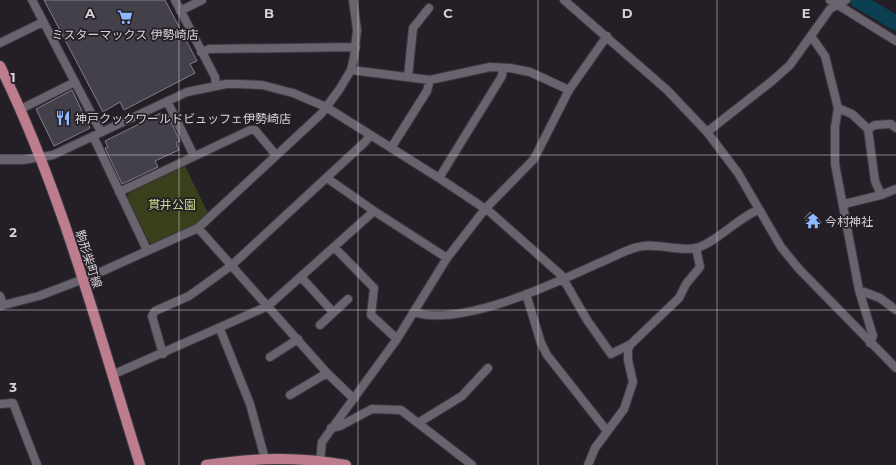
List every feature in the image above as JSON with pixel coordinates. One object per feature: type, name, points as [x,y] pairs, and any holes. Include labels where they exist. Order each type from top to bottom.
[{"type":"main road","name":"駒形柴町線","points":[[0,66],[21,109],[40,157],[82,279],[140,465]]},
{"type":"main road","points":[[206,465],[265,458],[298,458],[346,465]]},
{"type":"street","points":[[32,0],[101,132]]},
{"type":"street","points":[[175,0],[215,77],[216,86]]},
{"type":"street","points":[[180,11],[202,0]]},
{"type":"street","points":[[0,296],[2,305],[39,296],[82,279],[198,228],[326,108],[351,70],[356,47],[357,30],[353,0]]},
{"type":"street","points":[[564,0],[667,90],[707,132],[738,173],[758,210],[781,246],[806,278],[896,368]]},
{"type":"street","points":[[830,0],[841,3],[896,41]]},
{"type":"street","points":[[707,132],[790,65],[830,9],[841,3]]},
{"type":"street","points":[[408,77],[414,28],[429,8]]},
{"type":"street","points":[[0,43],[43,22]]},
{"type":"street","points":[[320,461],[322,442],[397,339],[447,258],[485,209],[534,159],[569,90],[607,36]]},
{"type":"street","points":[[811,36],[826,56],[838,108],[835,127],[835,164],[844,204],[859,290],[873,336],[870,343]]},
{"type":"street","points":[[201,52],[209,49],[356,47]]},
{"type":"street","points":[[351,70],[430,80],[490,67],[518,69],[530,72],[569,90]]},
{"type":"street","points":[[439,178],[502,76],[503,68]]},
{"type":"street","points":[[391,148],[427,91],[430,80]]},
{"type":"street","points":[[21,109],[75,82]]},
{"type":"street","points":[[0,160],[53,155],[187,92],[216,86],[245,84],[273,87],[294,92],[326,108],[439,178],[485,209],[536,252],[564,279],[587,320],[611,354],[631,344],[680,298],[686,284],[700,267],[696,248]]},
{"type":"street","points":[[167,101],[194,156]]},
{"type":"street","points":[[838,108],[852,114],[868,129],[874,181],[881,195]]},
{"type":"street","points":[[868,129],[875,125],[891,124],[896,128]]},
{"type":"street","points":[[120,192],[252,129],[276,155]]},
{"type":"street","points":[[163,354],[152,316],[155,311],[189,296],[232,265],[327,178],[370,135]]},
{"type":"street","points":[[93,136],[147,250]]},
{"type":"street","points":[[327,178],[374,211],[447,258]]},
{"type":"street","points":[[844,204],[881,195],[896,189]]},
{"type":"street","points":[[414,312],[434,314],[485,309],[564,279],[638,246],[696,248],[713,239],[747,214],[758,210]]},
{"type":"street","points":[[112,376],[220,329],[268,306],[374,211]]},
{"type":"street","points":[[198,228],[327,373],[354,399]]},
{"type":"street","points":[[334,247],[374,288],[371,314],[397,339]]},
{"type":"street","points":[[301,277],[333,312]]},
{"type":"street","points":[[859,290],[880,298],[896,310]]},
{"type":"street","points":[[526,294],[545,351],[606,431]]},
{"type":"street","points":[[320,325],[348,299]]},
{"type":"street","points":[[220,329],[250,404],[265,458]]},
{"type":"street","points":[[270,357],[298,339]]},
{"type":"street","points":[[588,465],[595,448],[606,431],[624,409],[633,382],[628,360],[628,350],[631,344]]},
{"type":"street","points":[[418,422],[462,396],[488,368]]},
{"type":"street","points":[[290,396],[327,373]]},
{"type":"street","points":[[0,404],[13,403],[37,465]]},
{"type":"street","points":[[332,428],[340,426],[372,409],[401,410],[472,465]]},
{"type":"green space","name":"貫井公園","points":[[185,166],[208,213],[195,225],[152,244],[149,242],[127,197],[129,193]]},
{"type":"building","points":[[44,0],[165,0],[197,61],[190,64],[195,73],[124,110],[120,102],[103,112]]},
{"type":"building","name":"神戸クックワールドビュッフェ伊勢崎店","points":[[72,90],[90,128],[54,146],[36,109]]},
{"type":"building","points":[[161,113],[163,118],[168,116],[180,141],[176,143],[179,150],[155,161],[158,167],[122,184],[105,148],[108,147],[105,141]]},
{"type":"building","name":"今村神社","points":[[810,212],[822,223],[817,228],[804,219]]},
{"type":"waterway","points":[[857,0],[896,23]]},
{"type":"place","name":"ミスターマックス 伊勢崎店","points":[[125,17]]},
{"type":"place","name":"神戸クックワールドビュッフェ伊勢崎店","points":[[63,118]]},
{"type":"place","name":"今村神社","points":[[813,221]]}]
